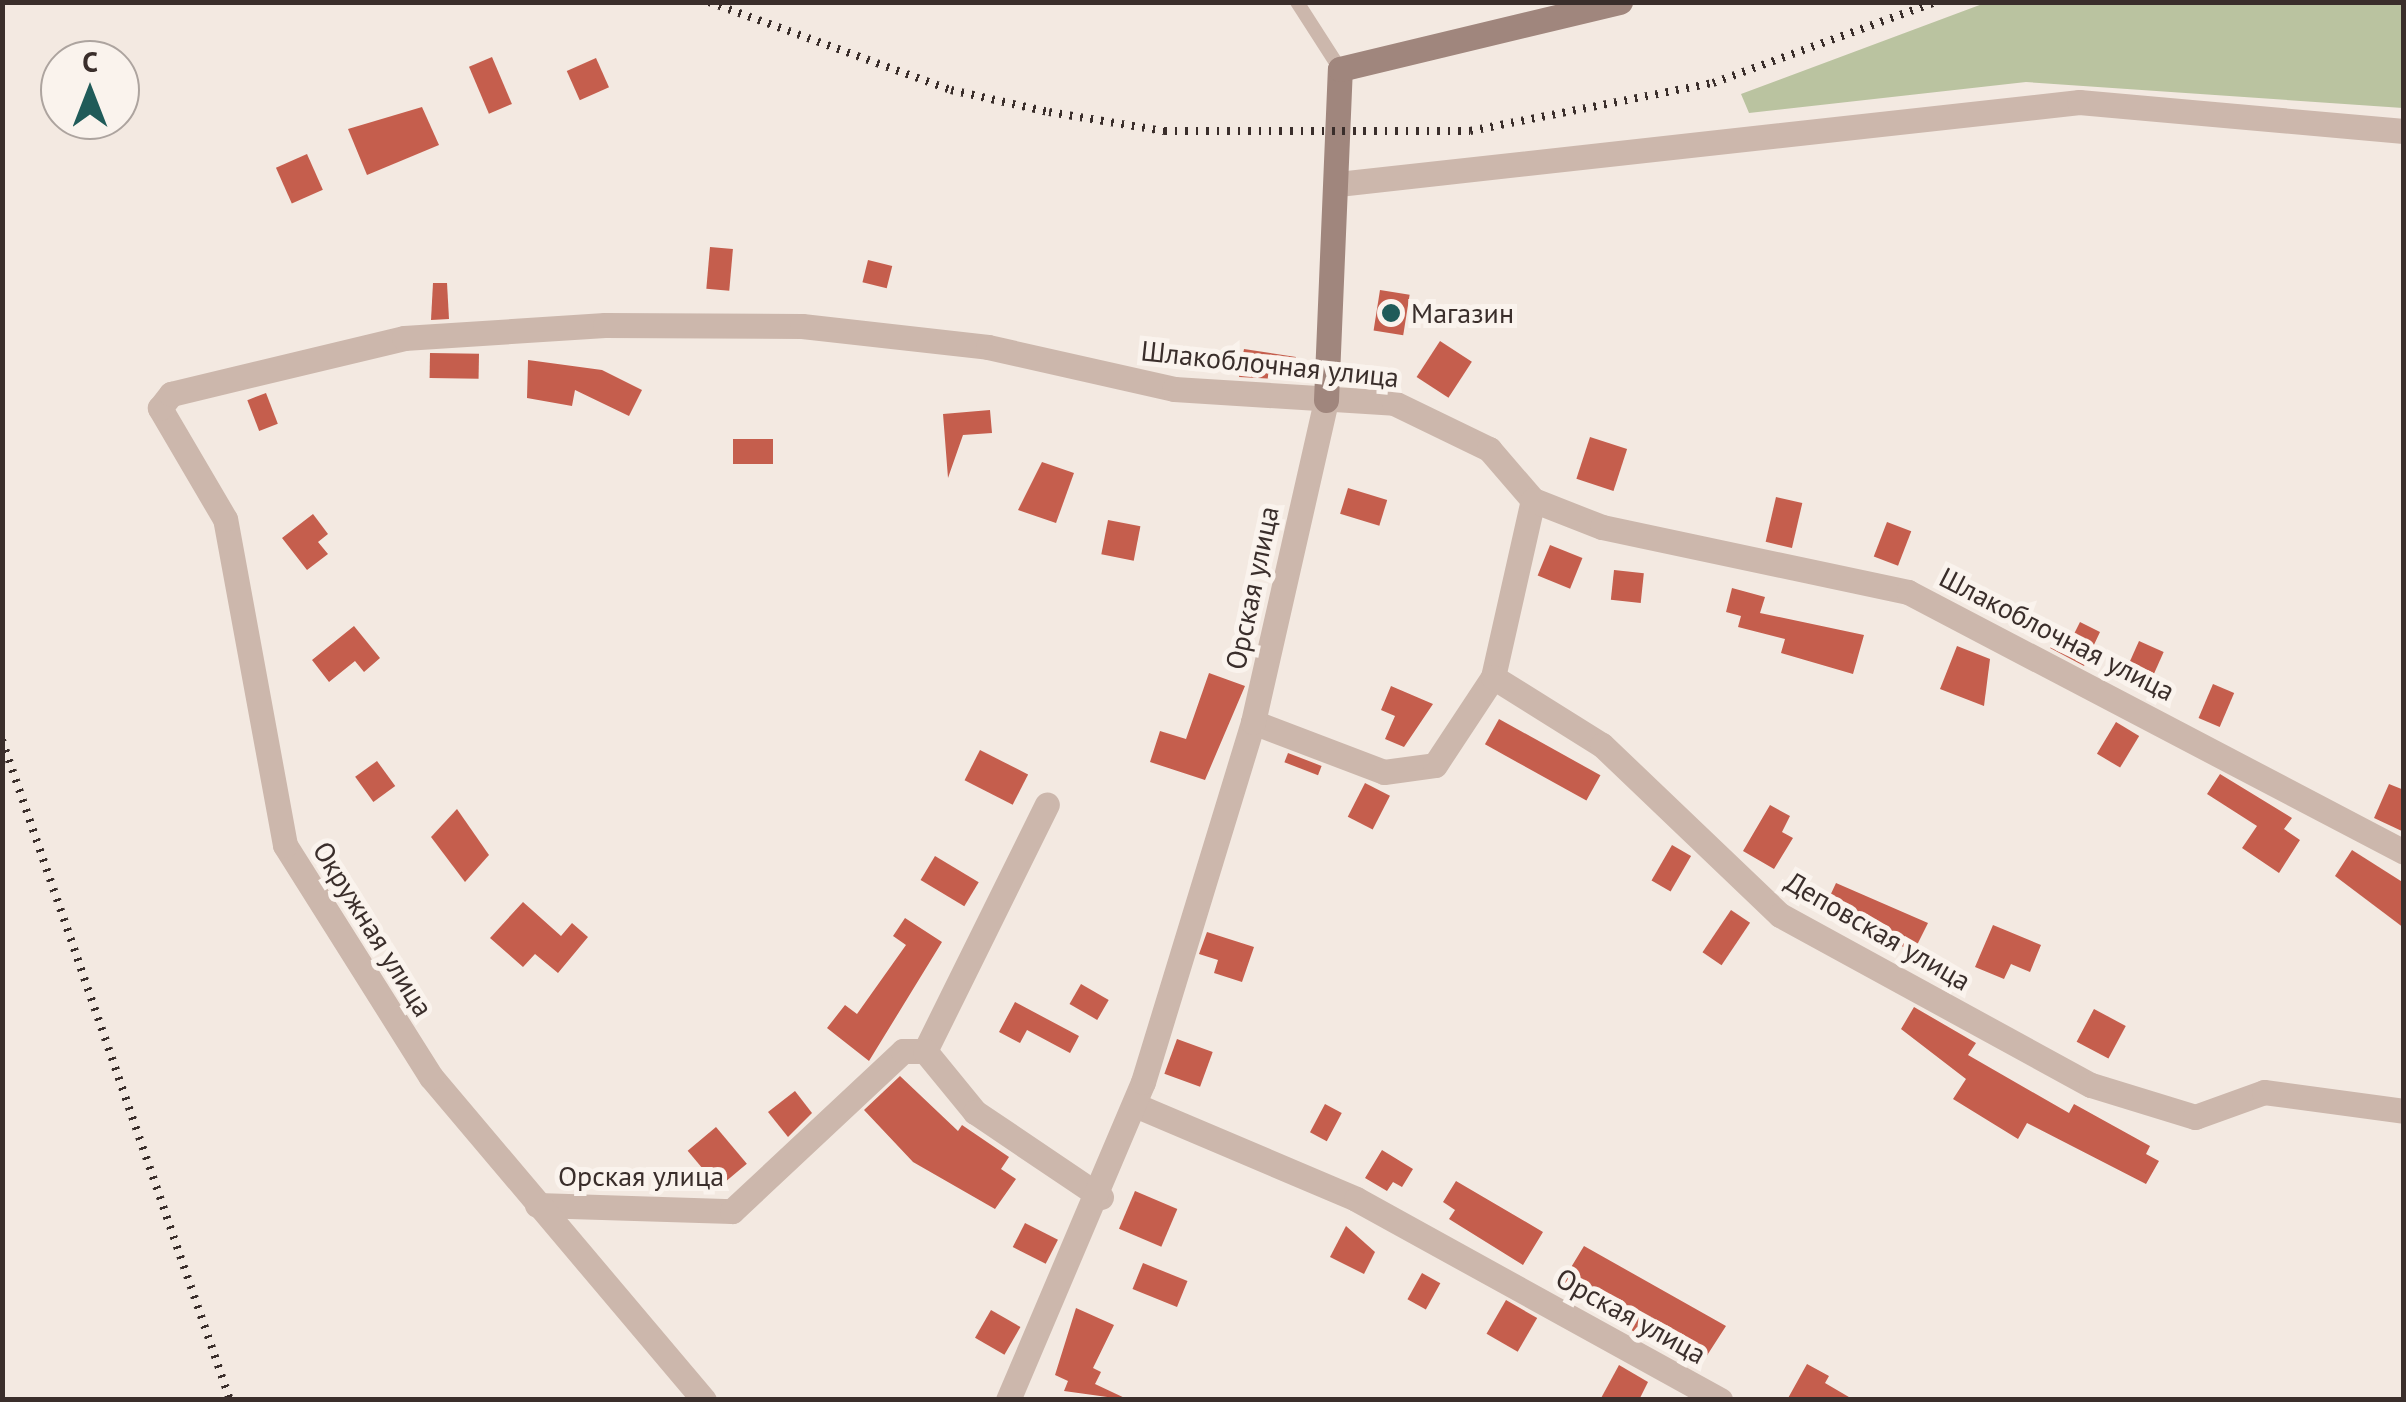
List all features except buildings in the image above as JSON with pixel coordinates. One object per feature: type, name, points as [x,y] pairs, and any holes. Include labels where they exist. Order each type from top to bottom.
[{"type":"street","points":[[1340,70],[1620,2]]},
{"type":"street","name":"Орская улица","points":[[1008,1400],[1101,1196],[1135,1105],[1253,722],[1326,400],[1340,70]]},
{"type":"street","points":[[1338,184],[2079,102],[2404,130]]},
{"type":"street","name":"Шлакоблочная улица","points":[[160,408],[171,394],[275,364],[404,338],[605,325],[802,326],[988,346],[1174,389],[1394,403],[1489,449],[1533,500],[1602,528],[1908,592],[2404,852]]},
{"type":"street","name":"Окружная улица","points":[[160,408],[226,518],[285,845],[430,1078],[704,1400]]},
{"type":"street","points":[[1253,722],[1384,772],[1435,765],[1493,677],[1533,500]]},
{"type":"street","name":"Деповская улица","points":[[1493,677],[1602,744],[1780,915],[2091,1084],[2195,1117],[2264,1092],[2404,1111]]},
{"type":"street","points":[[1047,804],[925,1051],[975,1112],[1101,1196]]},
{"type":"street","name":"Орская улица","points":[[536,1206],[732,1211],[903,1051],[925,1051]]},
{"type":"street","name":"Орская улица","points":[[1135,1105],[1356,1199],[1720,1400]]},
{"type":"lane","points":[[1298,2],[1340,70]]},
{"type":"green space","points":[[1985,3],[2403,3],[2403,108],[2026,82],[1749,113],[1741,94]]},
{"type":"railway","points":[[709,2],[951,90],[1049,112],[1164,131],[1470,131],[1713,83],[1936,2]]},
{"type":"railway","points":[[2,740],[230,1400]]},
{"type":"place","name":"Магазин","points":[[1391,313]]}]
